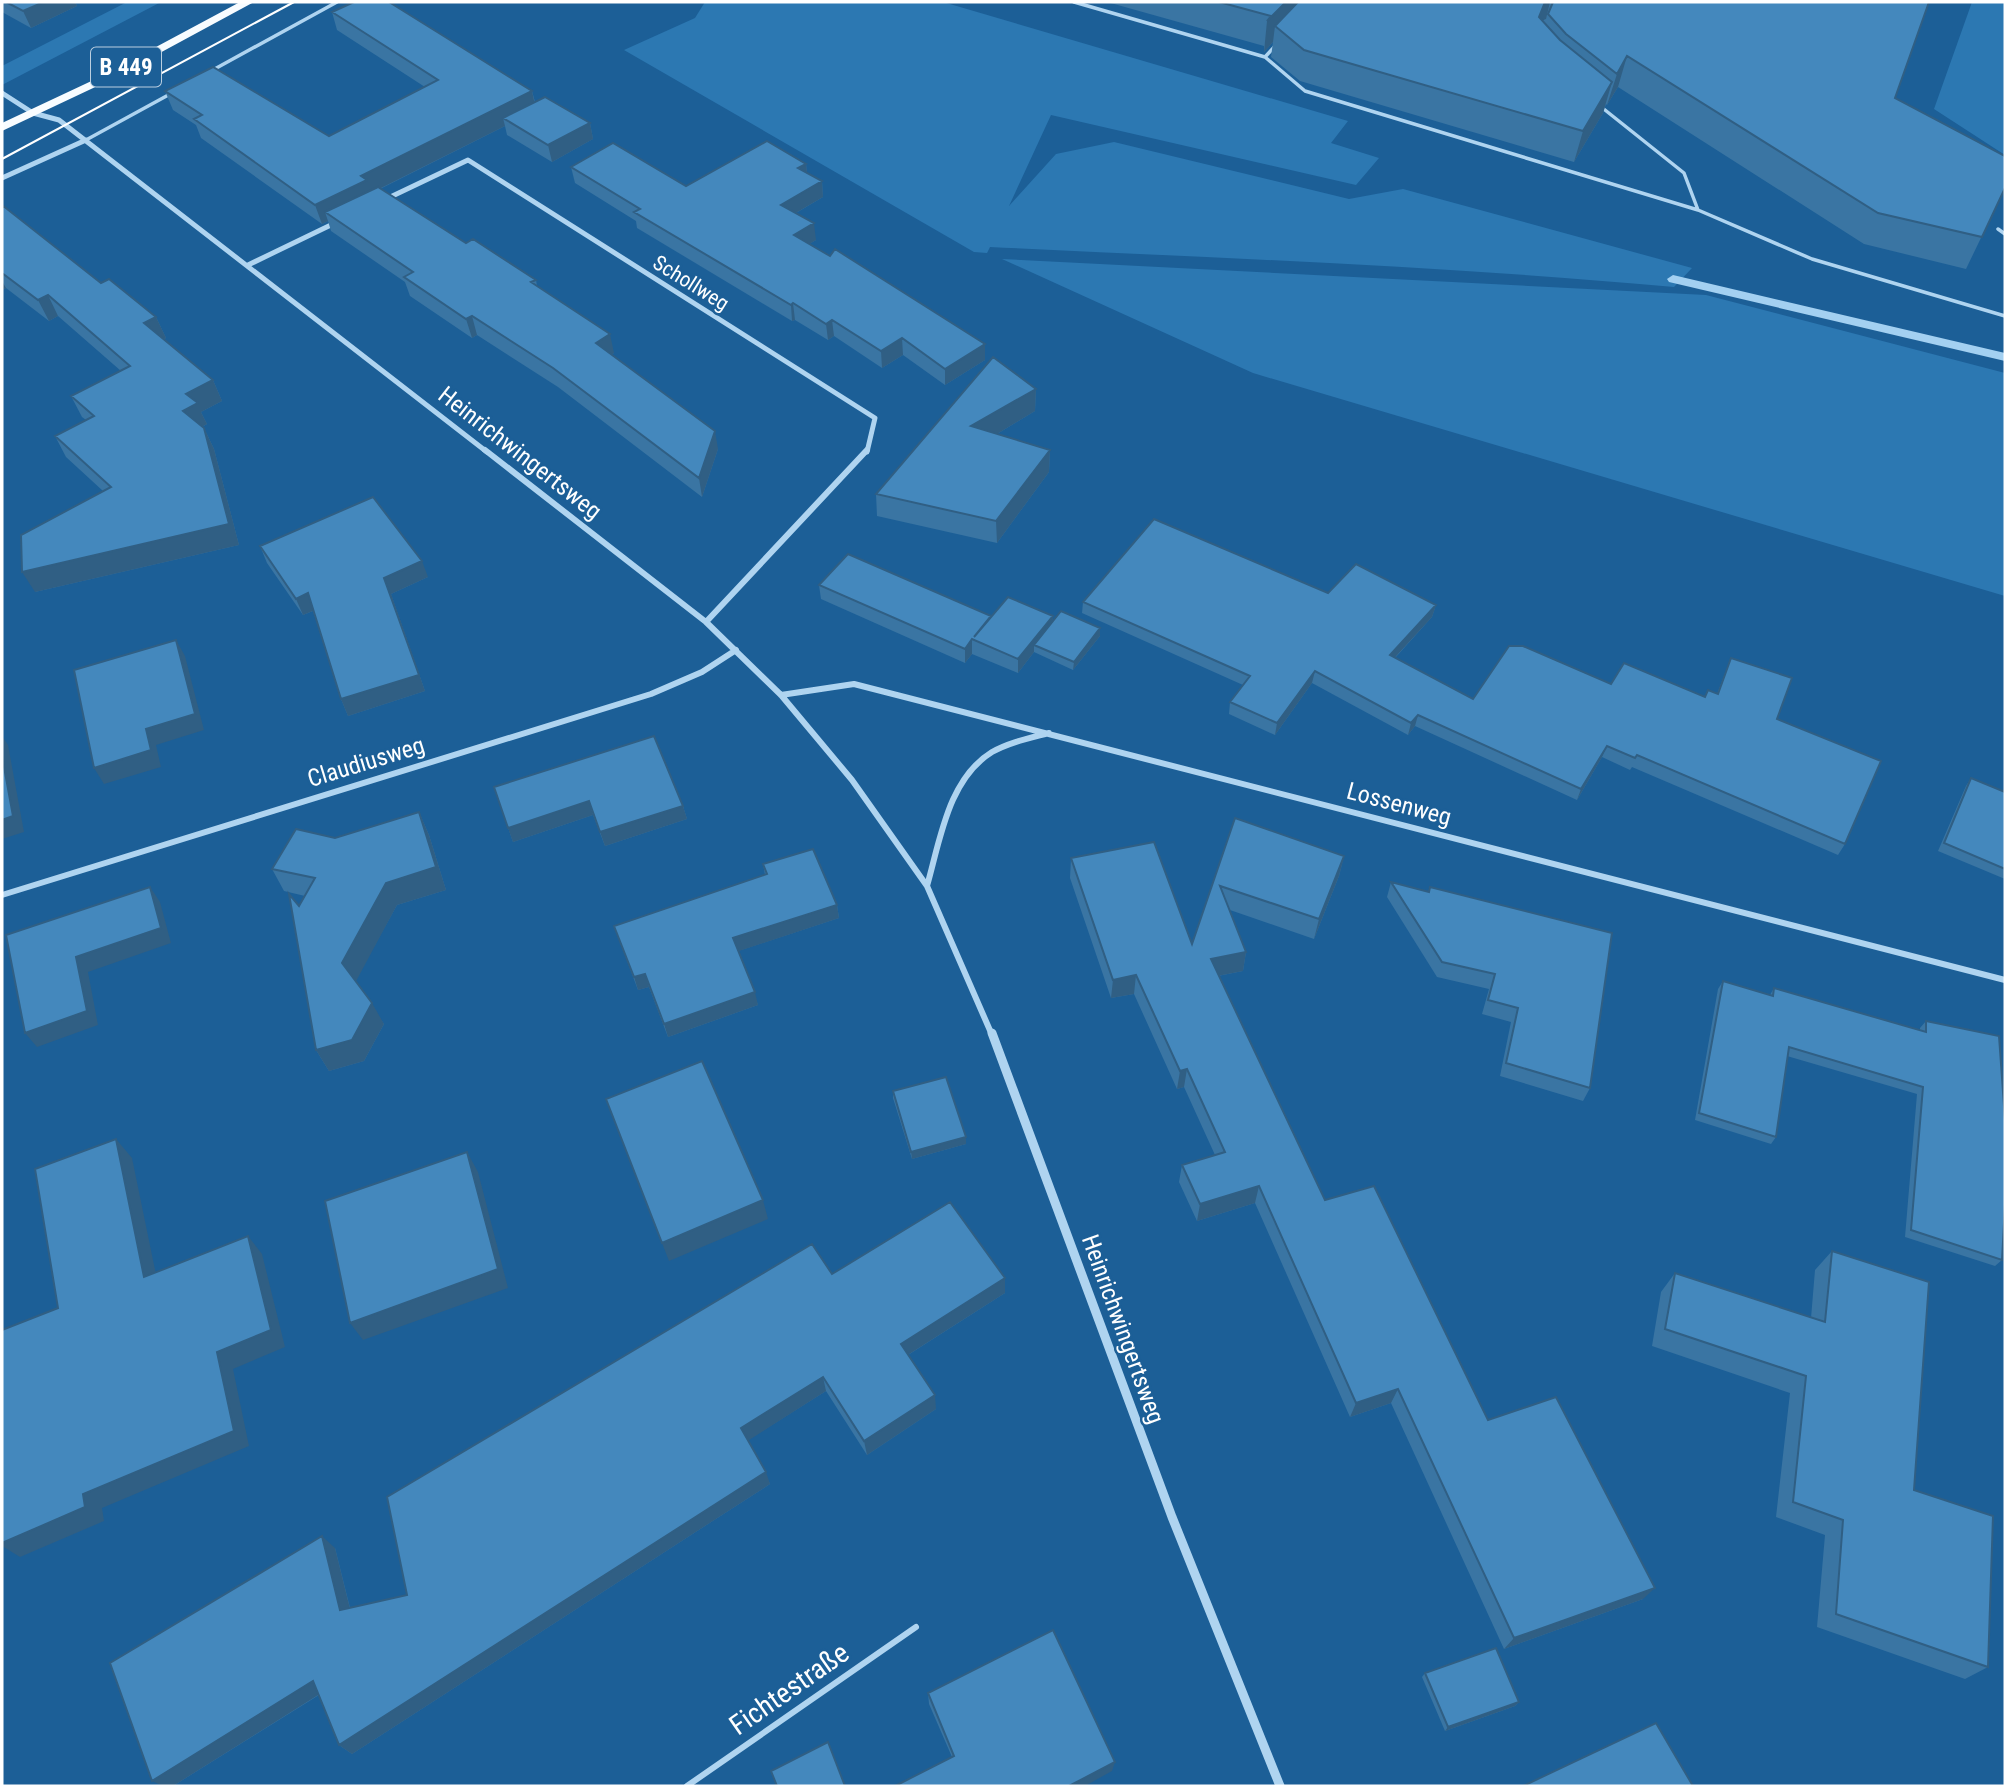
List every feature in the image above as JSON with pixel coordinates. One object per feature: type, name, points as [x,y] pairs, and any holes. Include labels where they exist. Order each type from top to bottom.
[{"type":"main road","name":"B 449","points":[[2,127],[104,79],[248,2]]},
{"type":"street","name":"Heinrichwingertsweg","points":[[2,93],[33,113],[59,120],[86,140],[706,622],[781,695],[852,780],[927,886],[986,1018],[1172,1517],[1280,1786]]},
{"type":"street","points":[[2,178],[86,140]]},
{"type":"street","name":"Schollweg","points":[[382,201],[468,160],[876,418],[866,454],[706,622]]},
{"type":"street","points":[[248,265],[345,218]]},
{"type":"street","name":"Claudiusweg","points":[[2,895],[651,695],[702,672],[736,650]]},
{"type":"street","name":"Lossenweg","points":[[781,695],[854,684],[2005,980]]},
{"type":"street","points":[[927,886],[950,809],[965,776],[988,755],[1017,741],[1050,733]]},
{"type":"lane","points":[[211,71],[337,2]]},
{"type":"lane","points":[[1074,2],[1265,57],[1304,91],[1698,210],[1812,260],[2005,316]]},
{"type":"lane","points":[[1265,57],[1282,39]]},
{"type":"lane","points":[[86,140],[176,90]]},
{"type":"lane","points":[[1592,100],[1684,173],[1698,210]]},
{"type":"lane","points":[[1998,229],[2005,234]]},
{"type":"lane","name":"Fichtestraße","points":[[687,1786],[916,1627]]},
{"type":"shaded area","points":[[127,2],[161,2],[2,85],[2,66]]},
{"type":"shaded area","points":[[705,2],[943,2],[1348,121],[1331,143],[1379,158],[1356,185],[1051,115],[1009,206],[1056,154],[1114,142],[1349,199],[1403,189],[1692,268],[1674,287],[1503,273],[1246,259],[990,247],[987,253],[974,252],[624,50],[695,18]]},
{"type":"shaded area","points":[[1972,2],[2005,2],[2005,155],[1934,109]]},
{"type":"shaded area","points":[[1002,259],[1706,295],[2005,373],[2005,596],[1253,373]]},
{"type":"building","points":[[6,2],[44,2],[23,11]]},
{"type":"building","points":[[354,2],[389,2],[532,91],[361,176],[367,180],[315,205],[194,119],[202,115],[165,91],[213,67],[329,136],[438,80],[332,12]]},
{"type":"building","points":[[1219,2],[1286,2],[1267,21],[1271,16]]},
{"type":"building","points":[[1298,2],[1545,2],[1539,17],[1560,40],[1612,82],[1583,131],[1304,50],[1275,26]]},
{"type":"building","points":[[1553,2],[1929,2],[1895,98],[2005,156],[2005,188],[1982,237],[1878,213],[1627,56],[1617,74],[1566,34],[1548,14]]},
{"type":"building","points":[[545,97],[590,123],[548,145],[503,118]]},
{"type":"building","points":[[767,141],[806,164],[798,168],[822,181],[781,205],[814,223],[794,235],[830,256],[835,249],[985,344],[945,369],[902,338],[881,351],[832,320],[826,324],[793,303],[791,305],[634,212],[640,209],[571,167],[613,143],[686,186]]},
{"type":"building","points":[[378,187],[466,243],[473,239],[536,280],[531,282],[610,334],[596,343],[715,431],[699,478],[553,368],[472,316],[466,319],[404,277],[413,272],[325,212]]},
{"type":"building","points":[[2,205],[101,283],[109,279],[156,317],[144,323],[213,380],[186,394],[198,403],[183,411],[204,428],[229,524],[22,572],[21,535],[111,487],[55,436],[94,416],[71,396],[130,366],[48,295],[38,300],[2,273]]},
{"type":"building","points":[[993,357],[1036,389],[971,426],[1050,450],[996,521],[876,494]]},
{"type":"building","points":[[373,497],[422,561],[384,578],[419,675],[341,699],[308,593],[296,599],[260,546]]},
{"type":"building","points":[[1154,519],[1328,593],[1356,564],[1436,605],[1390,655],[1473,699],[1509,646],[1523,646],[1611,684],[1624,663],[1705,697],[1708,690],[1718,694],[1731,658],[1792,678],[1777,719],[1881,761],[1845,844],[1637,755],[1635,758],[1607,746],[1581,789],[1418,715],[1411,723],[1315,671],[1277,723],[1230,702],[1250,676],[1083,602]]},
{"type":"building","points":[[848,554],[991,616],[974,637],[1008,597],[1053,616],[1018,659],[972,639],[965,649],[819,585]]},
{"type":"building","points":[[1061,611],[1100,628],[1074,662],[1034,645]]},
{"type":"building","points":[[176,640],[195,714],[146,729],[151,750],[94,768],[74,670]]},
{"type":"building","points":[[654,736],[683,806],[600,832],[589,801],[508,828],[494,787]]},
{"type":"building","points":[[2,756],[13,816],[2,820]]},
{"type":"building","points":[[1971,778],[2005,792],[2005,869],[1944,843]]},
{"type":"building","points":[[419,812],[436,867],[386,883],[342,963],[372,1003],[352,1040],[316,1050],[289,894],[299,906],[315,878],[272,869],[296,829],[335,838]]},
{"type":"building","points":[[1235,818],[1344,856],[1319,919],[1220,886],[1246,952],[1211,959],[1325,1200],[1374,1186],[1488,1420],[1556,1397],[1655,1588],[1514,1638],[1398,1389],[1356,1403],[1259,1186],[1200,1204],[1182,1165],[1225,1152],[1187,1069],[1180,1071],[1136,975],[1113,980],[1071,858],[1154,842],[1192,944]]},
{"type":"building","points":[[813,849],[837,905],[733,938],[755,992],[664,1024],[645,974],[634,977],[614,926],[767,874],[763,864]]},
{"type":"building","points":[[1391,882],[1429,892],[1430,887],[1612,933],[1590,1088],[1506,1063],[1518,1008],[1488,1000],[1495,974],[1442,962]]},
{"type":"building","points":[[150,887],[161,928],[76,957],[87,1011],[25,1033],[6,935]]},
{"type":"building","points":[[1723,981],[1773,996],[1774,988],[1926,1032],[1926,1021],[1999,1036],[2005,1120],[2002,1260],[1911,1230],[1923,1087],[1789,1047],[1776,1137],[1699,1113]]},
{"type":"building","points":[[702,1061],[763,1200],[662,1243],[606,1099]]},
{"type":"building","points":[[946,1077],[966,1137],[911,1152],[893,1091]]},
{"type":"building","points":[[116,1139],[144,1277],[248,1236],[271,1330],[217,1352],[234,1431],[83,1494],[85,1507],[2,1543],[2,1330],[58,1308],[35,1169]]},
{"type":"building","points":[[467,1152],[498,1269],[350,1323],[325,1201]]},
{"type":"building","points":[[950,1202],[1005,1278],[901,1344],[935,1395],[864,1441],[823,1377],[741,1428],[766,1472],[339,1745],[313,1681],[152,1781],[110,1663],[322,1536],[340,1610],[407,1595],[387,1497],[812,1244],[832,1274]]},
{"type":"building","points":[[1832,1251],[1929,1282],[1914,1490],[1993,1516],[1988,1667],[1836,1614],[1843,1520],[1793,1502],[1806,1376],[1665,1329],[1675,1273],[1825,1322]]},
{"type":"building","points":[[1053,1630],[1115,1762],[1069,1786],[895,1786],[954,1756],[928,1693]]},
{"type":"building","points":[[1496,1648],[1519,1702],[1448,1727],[1425,1673]]},
{"type":"building","points":[[1656,1723],[1693,1786],[1523,1786]]},
{"type":"building","points":[[828,1742],[845,1786],[777,1786],[771,1771]]},
{"type":"waterway","points":[[1673,279],[2005,357]]},
{"type":"tram line","points":[[2,159],[294,2]]}]
